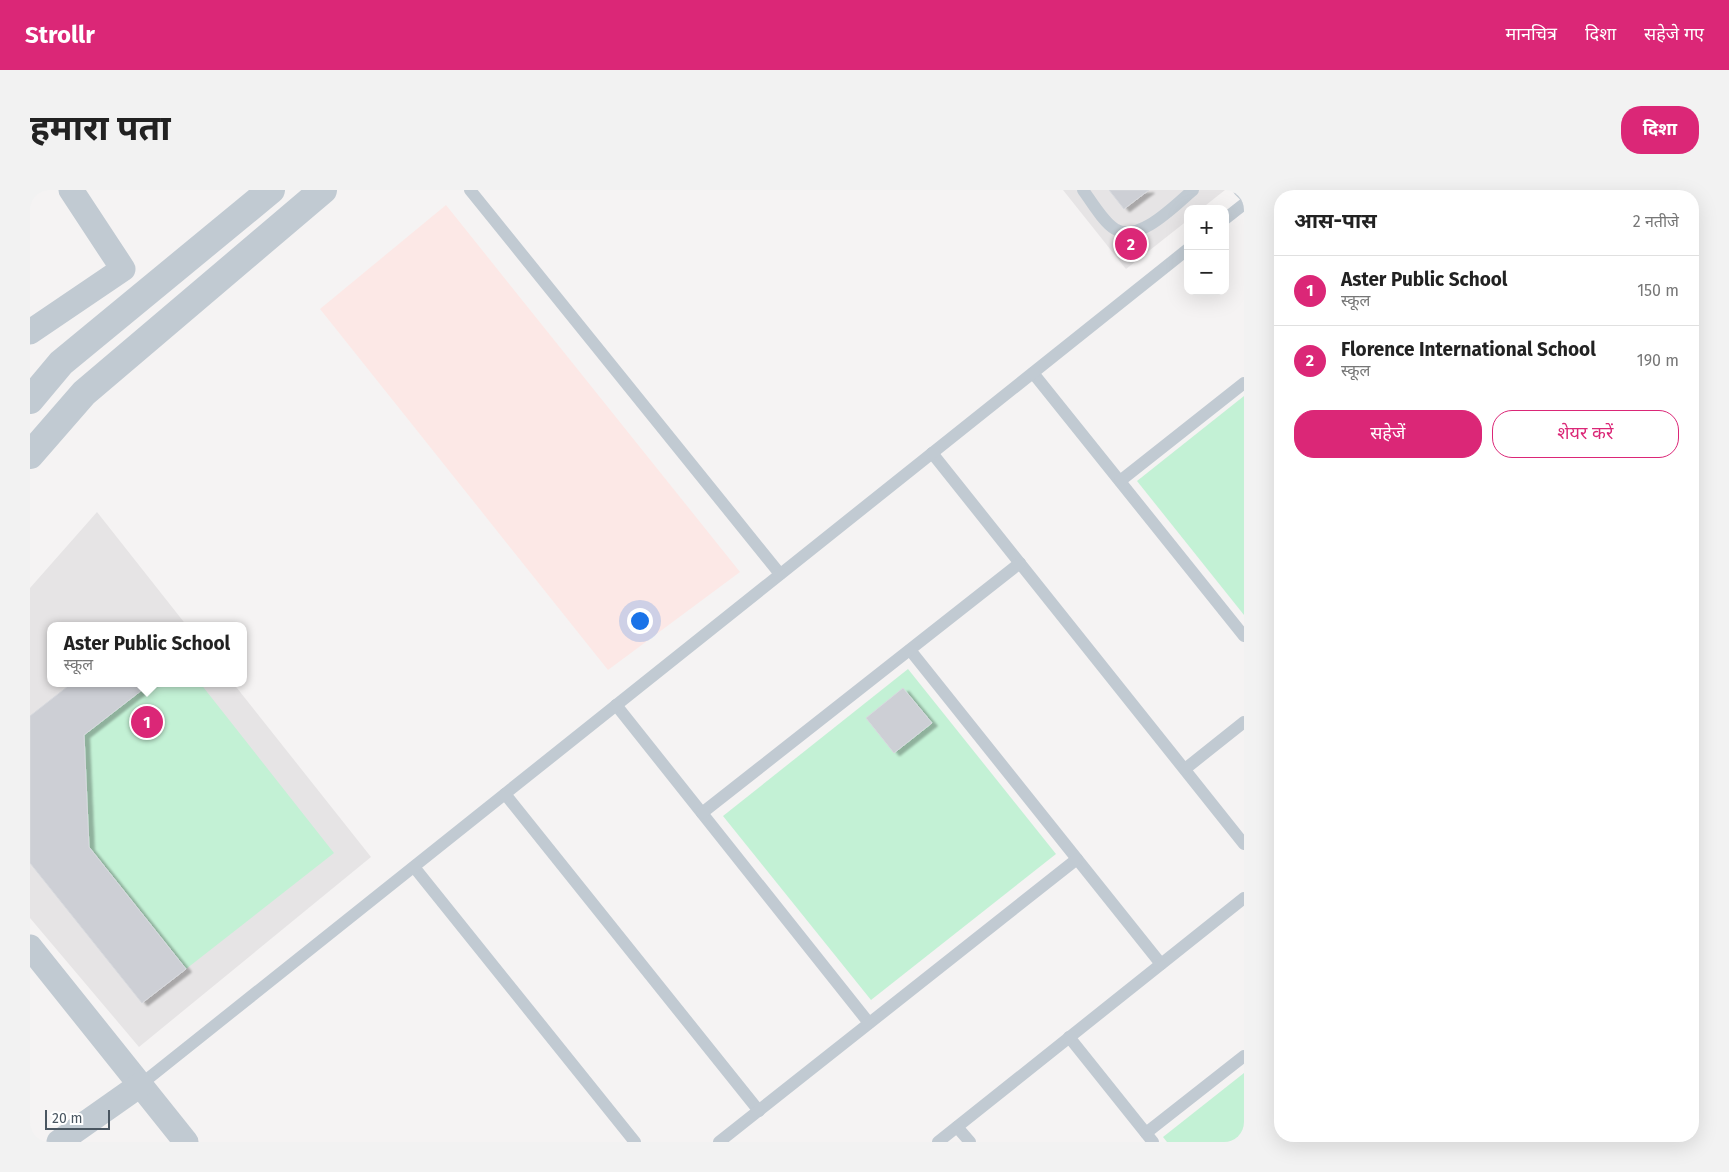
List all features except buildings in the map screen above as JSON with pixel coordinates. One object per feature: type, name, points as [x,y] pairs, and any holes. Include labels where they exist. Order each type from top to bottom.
[{"type":"street","points":[[71,190],[142,297]]},
{"type":"street","points":[[30,400],[61,363],[272,190]]},
{"type":"street","points":[[30,455],[84,393],[323,190]]},
{"type":"street","points":[[30,332],[123,269]]},
{"type":"street","points":[[30,948],[186,1142]]},
{"type":"street","points":[[74,1138],[140,1085]]},
{"type":"lane","points":[[470,190],[780,574]]},
{"type":"lane","points":[[1083,190],[1115,230],[1128,233],[1146,228],[1193,190]]},
{"type":"lane","points":[[1240,190],[1244,196]]},
{"type":"lane","points":[[1229,216],[1244,204]]},
{"type":"lane","points":[[140,1085],[1187,250]]},
{"type":"lane","points":[[1033,373],[1244,636]]},
{"type":"lane","points":[[1120,481],[1244,383]]},
{"type":"lane","points":[[932,453],[1244,844]]},
{"type":"lane","points":[[702,814],[1020,562]]},
{"type":"lane","points":[[910,650],[1161,964]]},
{"type":"lane","points":[[616,705],[869,1023]]},
{"type":"lane","points":[[1185,769],[1244,722]]},
{"type":"lane","points":[[505,794],[759,1111]]},
{"type":"lane","points":[[719,1142],[1077,859]]},
{"type":"lane","points":[[414,867],[635,1142]]},
{"type":"lane","points":[[938,1142],[1244,898]]},
{"type":"lane","points":[[1069,1037],[1149,1138],[1244,1056]]},
{"type":"lane","points":[[957,1126],[970,1142]]},
{"type":"shaded area","points":[[1063,190],[1225,190],[1206,205],[1184,205],[1184,223],[1126,269]]},
{"type":"shaded area","points":[[446,205],[740,572],[608,670],[320,309]]},
{"type":"shaded area","points":[[97,512],[184,622],[47,622],[47,687],[236,687],[371,857],[139,1047],[30,918],[30,588]]},
{"type":"green space","points":[[1244,396],[1244,615],[1137,481]]},
{"type":"green space","points":[[908,669],[1056,854],[871,1000],[723,816]]},
{"type":"green space","points":[[146,687],[203,687],[334,853],[186,969],[89,847],[84,735]]},
{"type":"green space","points":[[1244,1073],[1244,1142],[1167,1142],[1163,1137]]},
{"type":"place","name":"Florence International School","points":[[1131,244]]},
{"type":"place","name":"Aster Public School","points":[[147,722]]}]
